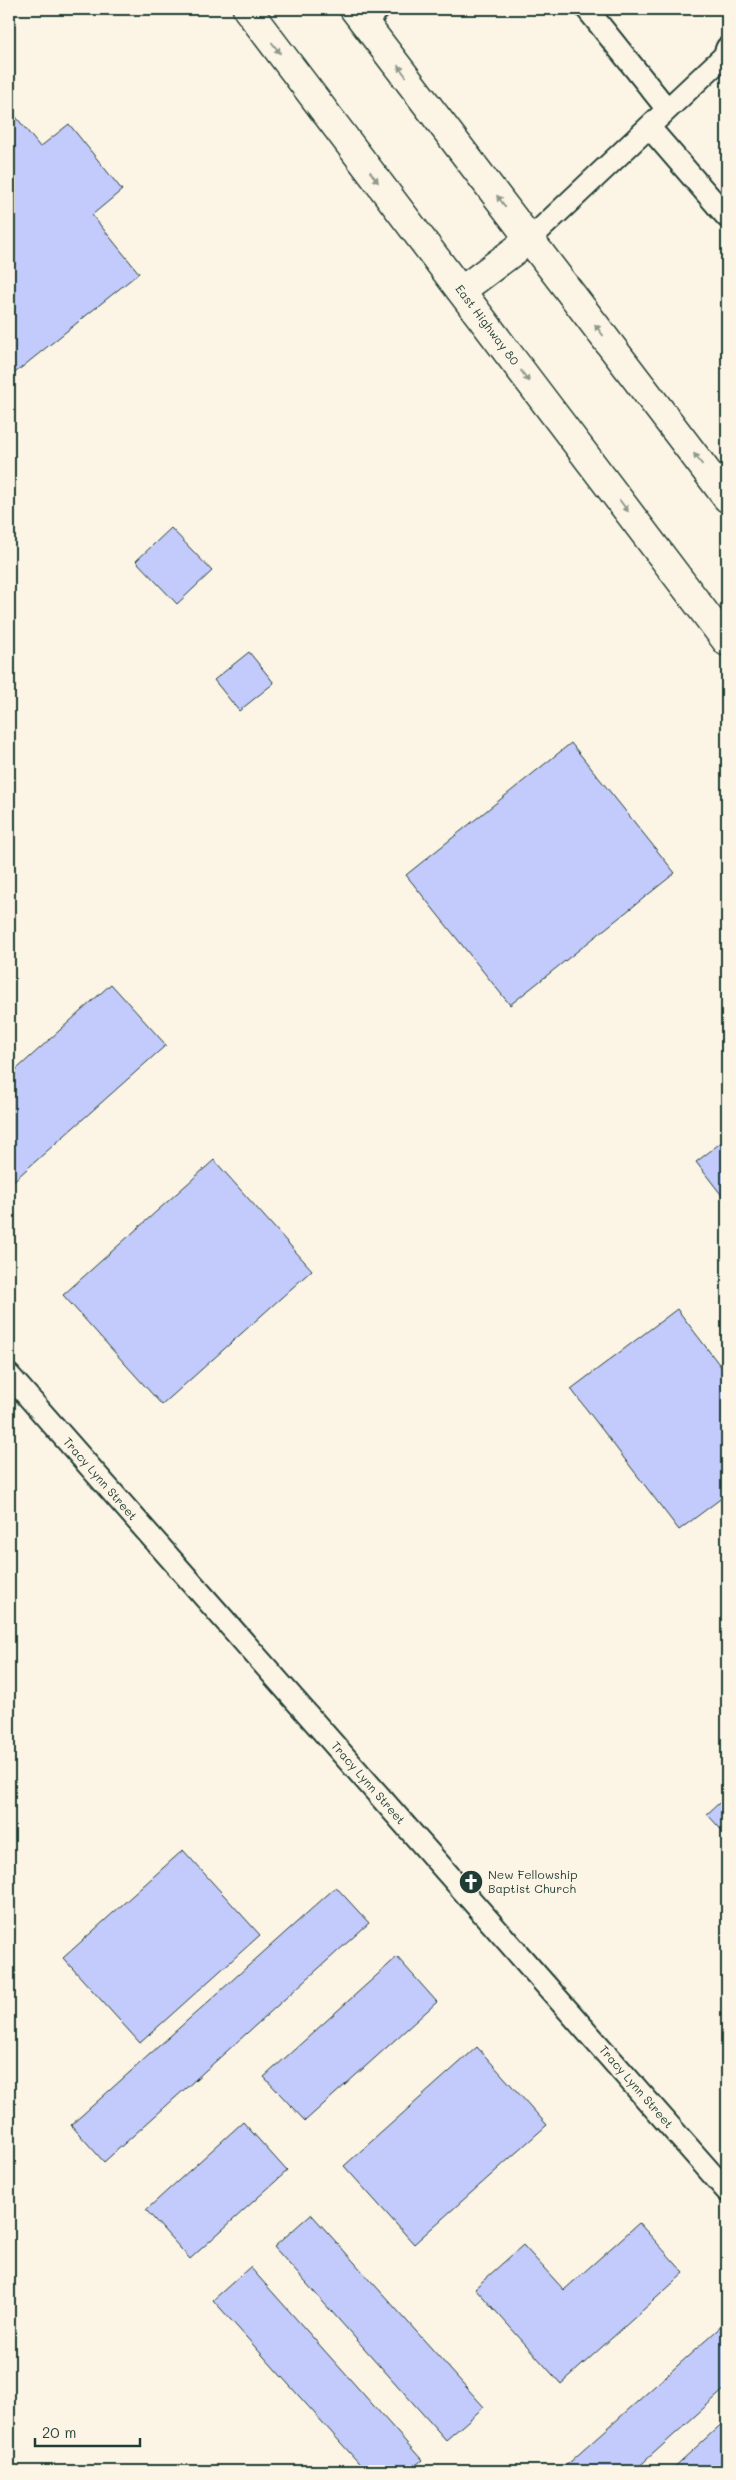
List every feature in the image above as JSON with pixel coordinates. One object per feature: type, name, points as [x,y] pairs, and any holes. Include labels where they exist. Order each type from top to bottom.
[{"type":"main road","name":"East Highway 80","points":[[247,9],[727,642]]},
{"type":"main road","points":[[366,13],[530,239],[727,498]]},
{"type":"main road","points":[[461,292],[530,239]]},
{"type":"lane","points":[[587,9],[667,109]]},
{"type":"lane","points":[[530,239],[726,54]]},
{"type":"lane","points":[[648,127],[727,217]]},
{"type":"lane","name":"Tracy Lynn Street","points":[[9,1375],[727,2191]]},
{"type":"building","points":[[9,108],[40,147],[69,124],[122,190],[92,215],[139,273],[11,376],[9,373]]},
{"type":"building","points":[[171,528],[212,571],[177,604],[136,561]]},
{"type":"building","points":[[249,652],[274,683],[239,711],[214,680]]},
{"type":"building","points":[[571,743],[675,873],[510,1005],[406,875]]},
{"type":"building","points":[[111,984],[166,1045],[9,1185],[9,1076]]},
{"type":"building","points":[[727,1138],[727,1202],[696,1162]]},
{"type":"building","points":[[214,1160],[312,1270],[162,1405],[63,1295]]},
{"type":"building","points":[[677,1309],[725,1372],[727,1370],[727,1494],[679,1530],[571,1389]]},
{"type":"building","points":[[727,1796],[727,1836],[707,1814]]},
{"type":"building","points":[[183,1850],[260,1935],[140,2043],[63,1958]]},
{"type":"building","points":[[336,1887],[369,1923],[104,2162],[71,2125]]},
{"type":"building","points":[[397,1957],[437,2002],[305,2121],[264,2077]]},
{"type":"building","points":[[477,2047],[547,2125],[414,2244],[344,2166]]},
{"type":"building","points":[[243,2122],[287,2171],[190,2259],[146,2210]]},
{"type":"building","points":[[311,2214],[484,2407],[446,2440],[274,2247]]},
{"type":"building","points":[[639,2223],[684,2273],[561,2384],[475,2288],[523,2245],[564,2290]]},
{"type":"building","points":[[250,2267],[422,2460],[409,2471],[366,2471],[213,2300]]},
{"type":"building","points":[[725,2323],[727,2325],[727,2387],[634,2471],[560,2471]]},
{"type":"building","points":[[727,2419],[727,2464],[719,2471],[670,2471]]},
{"type":"place","name":"New Fellowship Baptist Church","points":[[471,1882]]}]
